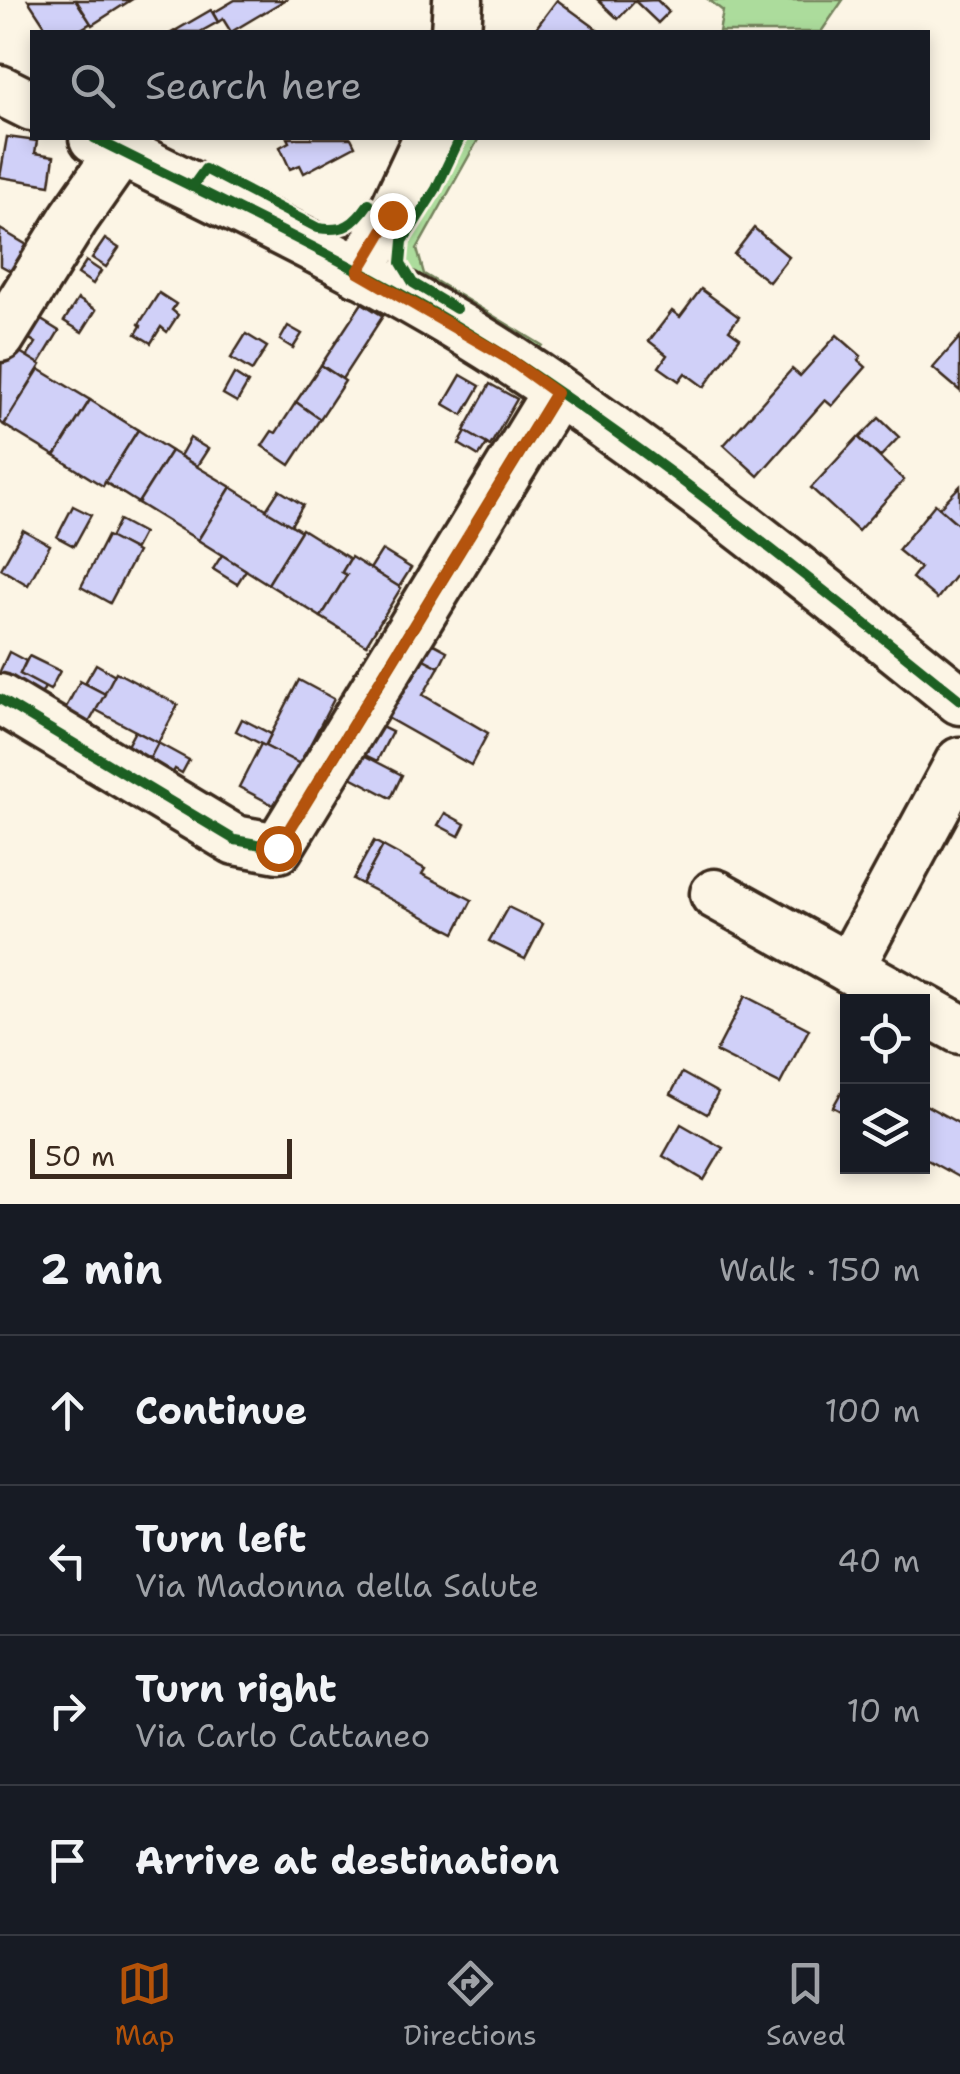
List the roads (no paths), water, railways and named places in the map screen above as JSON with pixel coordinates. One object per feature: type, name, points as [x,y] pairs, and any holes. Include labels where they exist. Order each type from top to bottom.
[{"type":"street","points":[[456,30],[458,0]]},
{"type":"street","points":[[0,90],[30,105]]},
{"type":"street","points":[[358,272],[392,215],[427,140]]},
{"type":"street","points":[[0,337],[74,218],[108,144],[358,272],[506,357],[684,481],[960,700]]},
{"type":"street","points":[[0,698],[235,840],[278,848],[556,393]]},
{"type":"street","points":[[850,968],[960,762]]},
{"type":"street","points":[[715,894],[896,994]]},
{"type":"street","points":[[930,1012],[960,1029]]}]
